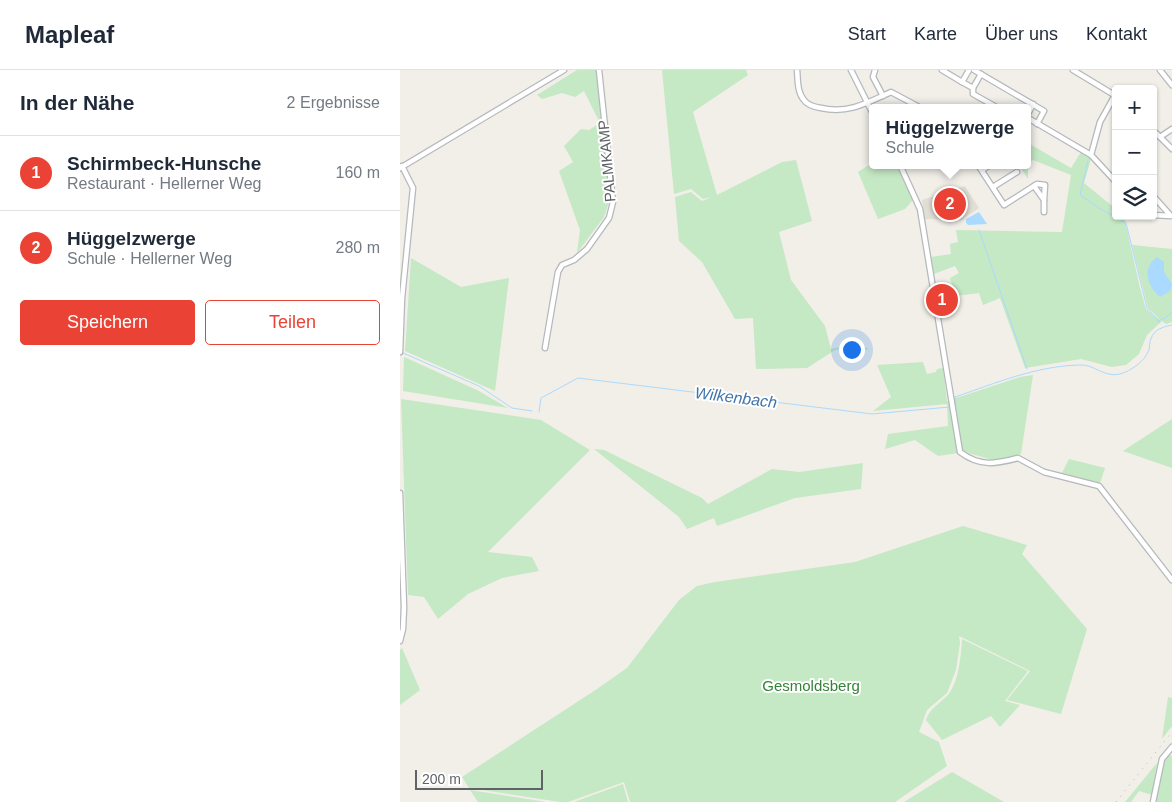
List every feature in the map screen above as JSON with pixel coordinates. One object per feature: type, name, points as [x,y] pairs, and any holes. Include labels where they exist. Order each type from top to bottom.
[{"type":"street","points":[[400,352],[402,298],[413,188],[401,167],[564,70]]},
{"type":"street","name":"PALMKAMP","points":[[545,348],[558,272],[562,265],[574,260],[587,249],[609,218],[613,202],[599,70]]},
{"type":"street","points":[[797,70],[799,90],[804,101],[815,107],[842,111],[894,92],[914,104]]},
{"type":"street","points":[[851,70],[868,103]]},
{"type":"street","points":[[875,70],[873,77],[882,96]]},
{"type":"street","points":[[942,70],[973,88]]},
{"type":"street","points":[[962,82],[969,70]]},
{"type":"street","points":[[974,70],[1044,111],[1037,124]]},
{"type":"street","points":[[1073,70],[1112,93]]},
{"type":"street","points":[[1160,70],[1172,85]]},
{"type":"street","points":[[981,74],[973,88],[973,94],[991,104]]},
{"type":"street","points":[[1091,154],[1100,122],[1112,100]]},
{"type":"street","points":[[1031,108],[1033,104]]},
{"type":"street","points":[[1031,120],[1091,154],[1112,178]]},
{"type":"street","points":[[1160,137],[1172,129]]},
{"type":"street","points":[[1157,134],[1172,149]]},
{"type":"street","points":[[902,169],[920,209],[960,452],[977,461],[992,464],[1018,458],[1044,472],[1099,486],[1172,580]]},
{"type":"street","points":[[982,170],[1004,205],[1037,184],[1045,184],[1044,212]]},
{"type":"street","points":[[993,187],[1017,172]]},
{"type":"street","points":[[1034,186],[1044,200]]},
{"type":"street","points":[[1157,200],[1171,216],[1157,215]]},
{"type":"street","points":[[400,493],[404,607],[403,629],[400,641]]},
{"type":"street","points":[[1153,802],[1162,760],[1172,747]]},
{"type":"shaded area","points":[[965,186],[979,208],[963,220],[925,219],[922,200]]},
{"type":"green space","points":[[577,70],[597,70],[609,202],[604,217],[577,253],[580,230],[559,171],[573,162],[564,146],[581,129],[589,130],[600,123],[584,91],[575,97],[562,93],[542,99],[537,95]]},
{"type":"green space","points":[[662,70],[746,70],[748,75],[693,112],[717,195],[782,162],[796,160],[812,221],[779,232],[791,280],[825,326],[831,349],[851,345],[867,348],[868,350],[858,348],[835,350],[807,368],[756,369],[753,318],[735,319],[702,262],[679,241],[675,197],[691,192],[702,201],[712,197],[703,199],[691,189],[674,194]]},
{"type":"green space","points":[[1031,145],[1071,168],[1081,152],[1091,159],[1084,183],[1112,206],[1112,220],[1125,220],[1146,309],[1161,321],[1148,308],[1132,245],[1172,249],[1172,322],[1166,324],[1162,321],[1147,335],[1139,354],[1126,365],[1112,367],[1081,359],[1025,368],[1000,298],[983,305],[979,293],[955,296],[950,278],[959,273],[955,266],[934,274],[931,257],[951,254],[950,244],[958,242],[956,230],[1062,232],[1071,175],[1031,161]]},
{"type":"green space","points":[[869,165],[869,169],[898,169],[913,200],[905,209],[878,219],[858,172]]},
{"type":"green space","points":[[1022,169],[1028,169],[1028,179]]},
{"type":"green space","points":[[411,258],[461,287],[509,278],[495,391],[405,351]]},
{"type":"green space","points":[[404,357],[477,390],[508,408],[403,391]]},
{"type":"green space","points":[[923,362],[927,374],[943,368],[947,401],[1020,377],[1033,375],[1021,454],[996,461],[965,452],[938,456],[915,440],[885,449],[888,434],[948,426],[947,404],[873,411],[891,397],[877,365]]},
{"type":"green space","points":[[401,399],[541,420],[590,450],[488,552],[532,557],[539,571],[502,578],[468,594],[438,619],[424,597],[408,595]]},
{"type":"green space","points":[[1172,419],[1172,468],[1123,451]]},
{"type":"green space","points":[[594,449],[604,450],[702,498],[708,504],[772,469],[799,472],[863,463],[861,489],[795,498],[717,526],[714,518],[687,529],[679,517]]},
{"type":"green space","points":[[1069,459],[1105,468],[1100,483],[1062,473]]},
{"type":"green space","name":"Gesmoldsberg","points":[[963,526],[1027,545],[1022,554],[1087,629],[1061,714],[1007,700],[1030,671],[959,636],[960,643],[956,670],[947,693],[927,710],[919,732],[939,742],[947,766],[895,802],[630,802],[624,782],[568,802],[560,802],[469,788],[462,777],[627,668],[679,600],[697,586],[855,562]]},
{"type":"green space","points":[[962,639],[1028,671],[1005,701],[1020,705],[1000,727],[991,716],[942,740],[926,720],[930,712],[951,691],[959,669]]},
{"type":"green space","points":[[402,648],[420,690],[400,705],[400,650]]},
{"type":"green space","points":[[1168,697],[1172,698],[1172,726],[1162,739]]},
{"type":"green space","points":[[1168,754],[1172,756],[1172,802],[1156,802],[1160,771]]},
{"type":"green space","points":[[1157,763],[1152,795],[1139,791],[1131,802],[1125,802]]},
{"type":"green space","points":[[952,772],[1004,802],[904,802]]},
{"type":"green space","points":[[623,784],[628,802],[574,802]]},
{"type":"green space","points":[[470,790],[546,802],[478,802]]},
{"type":"water","points":[[979,212],[987,224],[968,225],[966,223],[966,219]]},
{"type":"water","points":[[1157,257],[1164,262],[1164,272],[1172,284],[1170,291],[1160,297],[1152,288],[1148,277],[1149,266]]},
{"type":"waterway","points":[[1088,161],[1080,195],[1126,223],[1147,308],[1160,323]]},
{"type":"waterway","points":[[979,230],[1027,369]]},
{"type":"waterway","points":[[1158,321],[1172,312]]},
{"type":"waterway","name":"Wilkenbach","points":[[956,406],[955,397],[1016,376],[1048,368],[1085,365],[1104,373],[1114,375],[1124,373],[1144,358],[1149,350],[1150,340],[1154,333],[1172,325]]},
{"type":"waterway","name":"Wilkenbach","points":[[403,353],[479,386],[512,408],[532,411]]},
{"type":"waterway","name":"Wilkenbach","points":[[539,412],[541,398],[578,378],[872,414],[950,407]]},
{"type":"railway","points":[[1116,802],[1172,732]]},
{"type":"place","name":"Hüggelzwerge","points":[[950,204]]},
{"type":"place","name":"Schirmbeck-Hunsche","points":[[942,300]]}]
